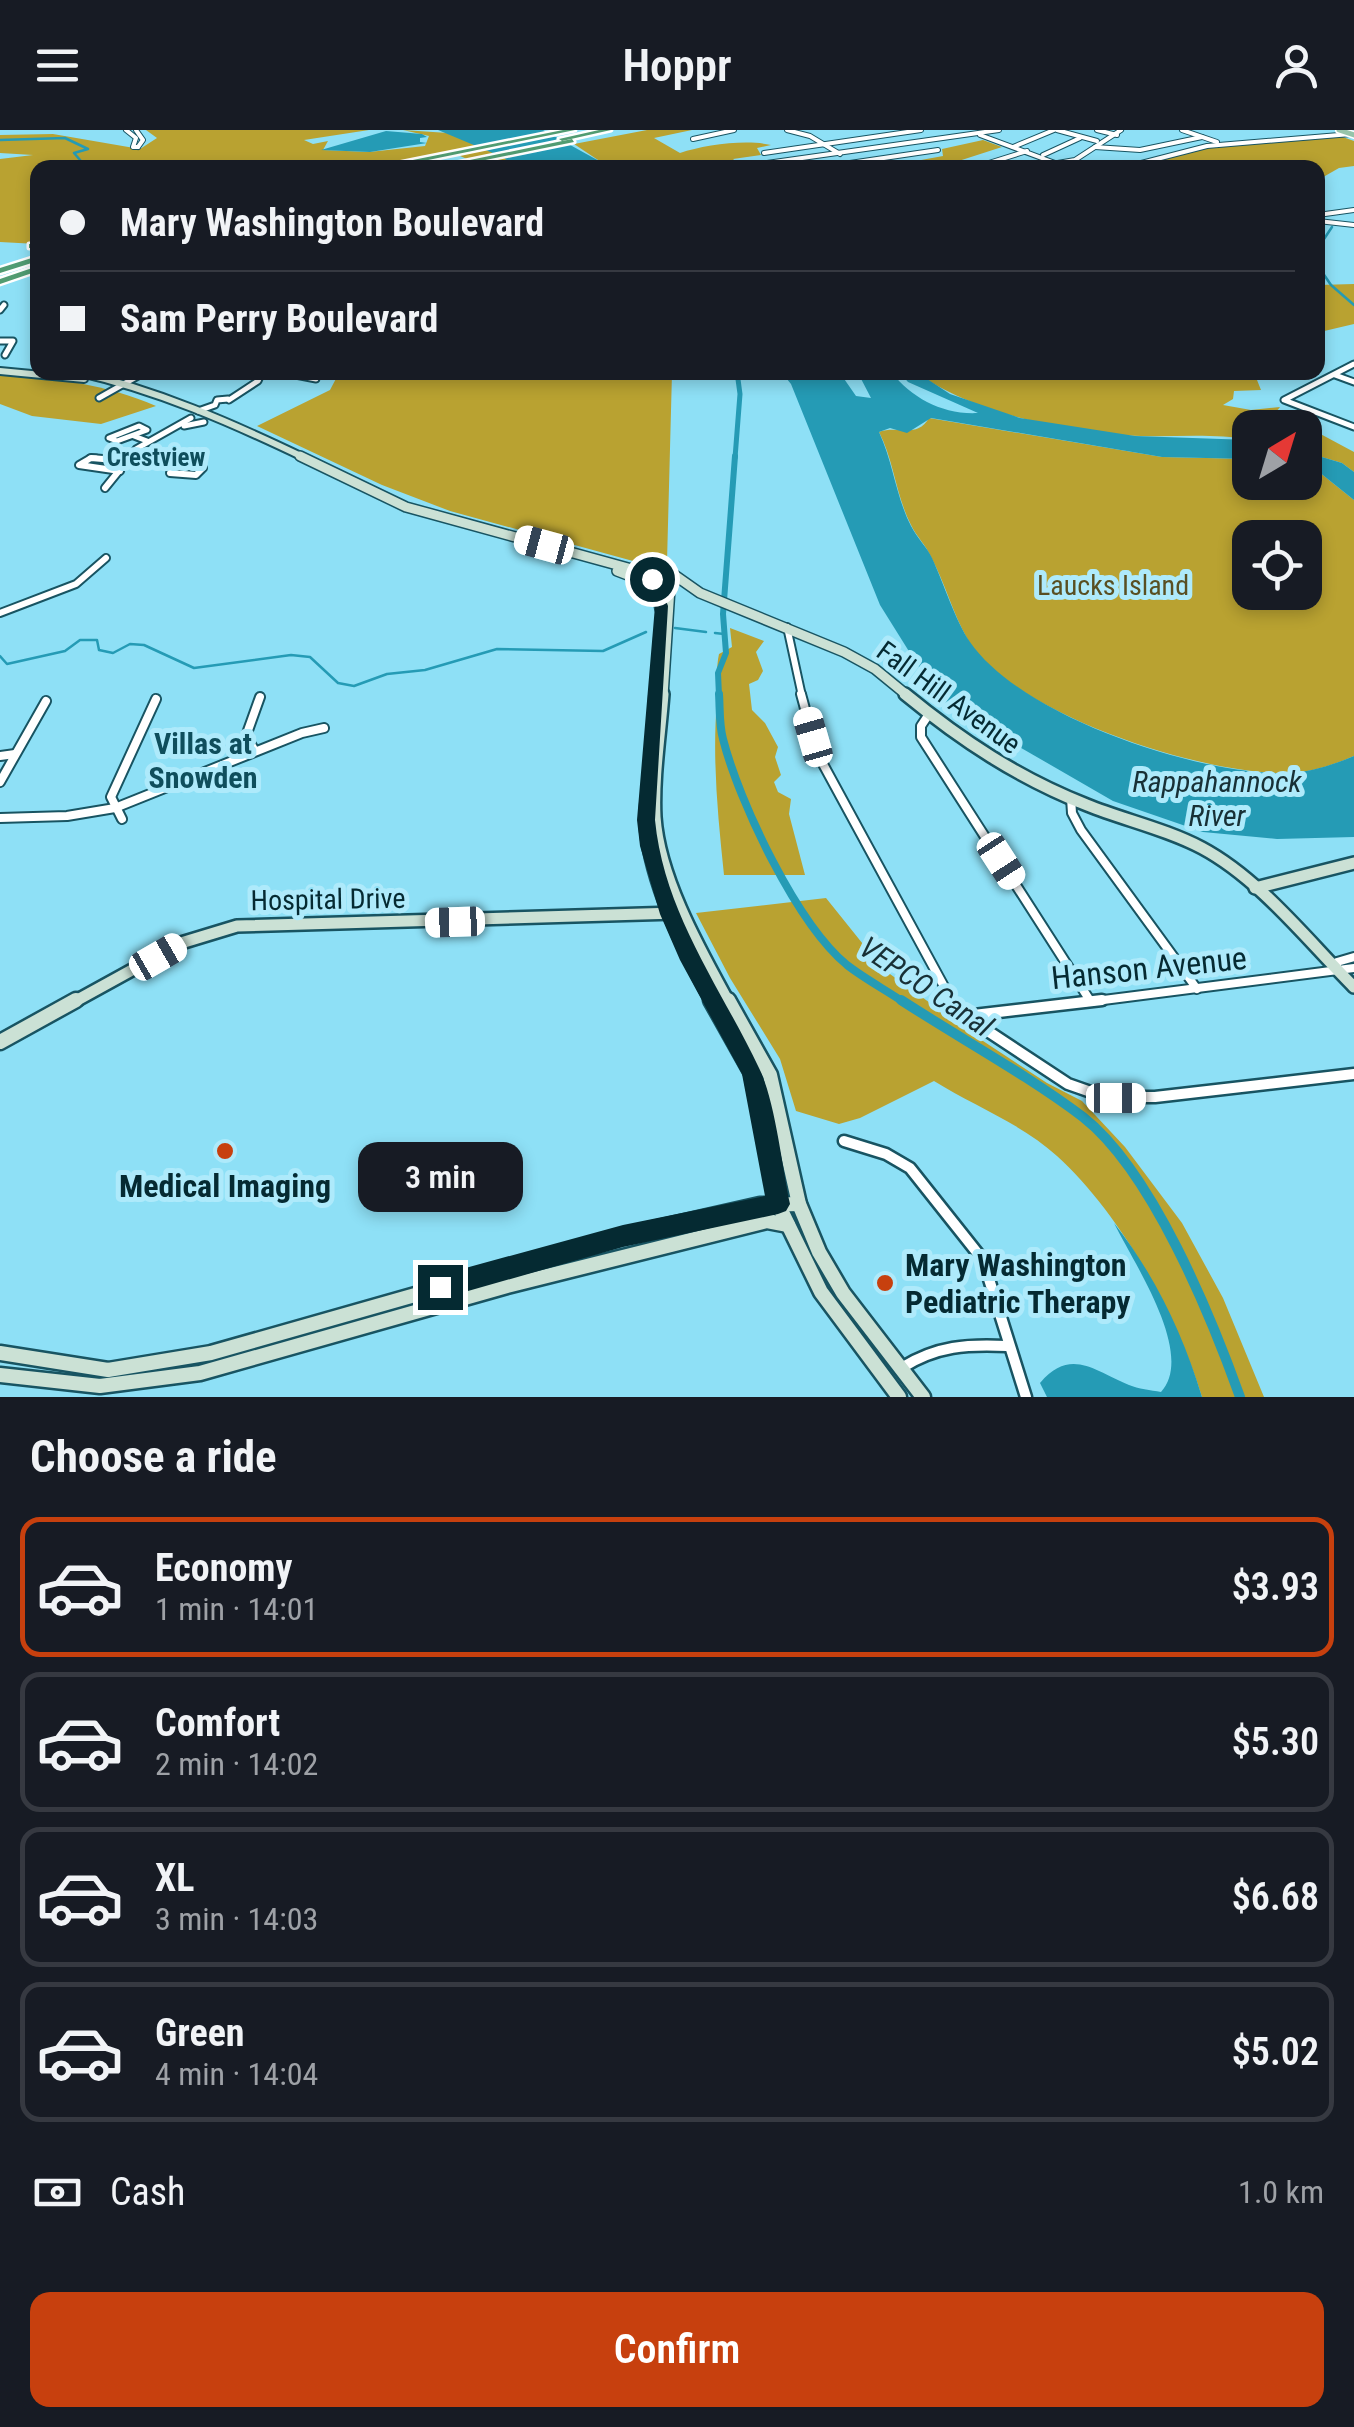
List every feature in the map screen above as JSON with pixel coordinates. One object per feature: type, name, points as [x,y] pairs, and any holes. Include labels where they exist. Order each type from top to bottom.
[{"type":"highway","points":[[446,160],[572,130]]},
{"type":"highway","points":[[446,160],[609,132]]},
{"type":"highway","points":[[446,160],[609,132]]},
{"type":"highway","points":[[0,275],[30,260]]},
{"type":"highway","points":[[0,275],[30,260]]},
{"type":"street","points":[[126,130],[136,138],[133,146],[138,147],[143,140],[136,130]]},
{"type":"street","points":[[693,139],[734,130]]},
{"type":"street","points":[[787,130],[851,160]]},
{"type":"street","points":[[799,133],[810,130]]},
{"type":"street","points":[[764,153],[921,130],[942,138]]},
{"type":"street","points":[[775,152],[788,160],[999,130]]},
{"type":"street","points":[[1013,147],[1056,130],[1096,144],[1140,150],[1202,137]]},
{"type":"street","points":[[1097,130],[1119,132]]},
{"type":"street","points":[[1182,130],[1222,144]]},
{"type":"street","points":[[1075,160],[1119,132]]},
{"type":"street","points":[[1143,160],[1259,136],[1346,132]]},
{"type":"street","points":[[980,134],[1050,160]]},
{"type":"street","points":[[1041,155],[1080,138]]},
{"type":"street","points":[[860,139],[893,157]]},
{"type":"street","points":[[870,160],[938,150]]},
{"type":"street","points":[[998,160],[1027,151]]},
{"type":"street","points":[[1325,216],[1354,210]]},
{"type":"street","points":[[1325,219],[1354,225]]},
{"type":"street","points":[[0,341],[13,341],[6,355]]},
{"type":"street","points":[[1325,379],[1354,364]]},
{"type":"street","name":"Fall Hill Avenue","points":[[0,368],[30,369]]},
{"type":"street","name":"Fall Hill Avenue","points":[[0,368],[30,372]]},
{"type":"street","points":[[1334,374],[1354,382]]},
{"type":"street","name":"Fall Hill Avenue","points":[[93,380],[122,384]]},
{"type":"street","name":"Fall Hill Avenue","points":[[107,380],[258,441],[395,510],[631,573],[654,585],[674,585],[787,626],[875,669],[977,751],[1071,798],[1186,840],[1215,856],[1255,888],[1354,987]]},
{"type":"street","points":[[99,398],[130,380]]},
{"type":"street","points":[[134,436],[147,430],[139,426],[110,438],[115,442],[134,436],[148,441],[188,424],[254,380]]},
{"type":"street","points":[[1323,380],[1284,402],[1354,427]]},
{"type":"street","points":[[104,488],[148,441],[198,417]]},
{"type":"street","name":"Fall Hill Avenue","points":[[198,417],[254,434],[406,507],[660,573],[674,585]]},
{"type":"street","points":[[120,470],[79,465],[91,458],[125,462],[174,465],[202,467],[203,468],[196,475],[170,473],[174,465]]},
{"type":"street","points":[[0,613],[76,584],[106,558]]},
{"type":"street","points":[[587,562],[638,580],[652,592],[660,609]]},
{"type":"street","points":[[660,573],[654,585],[660,609],[646,822],[648,846],[689,960],[752,1073],[778,1204],[821,1292],[899,1397]]},
{"type":"street","points":[[674,585],[656,836],[709,967],[770,1076],[799,1204],[819,1252],[843,1293],[923,1397]]},
{"type":"street","points":[[787,626],[797,680],[825,770],[948,998],[965,1016],[1068,1084],[1105,1097],[1155,1097],[1354,1074]]},
{"type":"street","points":[[255,751],[246,736],[260,698]]},
{"type":"street","points":[[122,819],[112,798],[156,700]]},
{"type":"street","points":[[0,782],[46,701]]},
{"type":"street","points":[[928,714],[922,737],[1089,999]]},
{"type":"street","points":[[0,818],[66,816],[114,808],[255,751],[324,728]]},
{"type":"street","points":[[0,756],[15,754]]},
{"type":"street","points":[[1071,798],[1072,813],[1082,830],[1197,989]]},
{"type":"street","points":[[1255,888],[1354,864]]},
{"type":"street","name":"Hospital Drive","points":[[0,1042],[181,944],[237,926],[685,912]]},
{"type":"street","name":"Hanson Avenue","points":[[1337,970],[1337,962],[1354,957]]},
{"type":"street","name":"Hanson Avenue","points":[[965,1016],[1330,974],[1354,968]]},
{"type":"street","points":[[844,1141],[901,1161],[924,1182],[983,1260],[1026,1397]]},
{"type":"street","points":[[0,1353],[108,1370],[161,1363],[210,1353],[623,1236],[778,1204],[799,1204]]},
{"type":"street","points":[[0,1375],[70,1388],[150,1384],[628,1254],[766,1221],[788,1225]]},
{"type":"street","points":[[903,1367],[938,1347],[1007,1346]]},
{"type":"green space","points":[[146,130],[369,130],[304,140],[313,144],[328,141],[323,150],[369,152],[425,146],[429,136],[403,130],[448,133],[510,160],[469,160],[451,152],[406,160],[30,160],[30,244],[0,242],[0,159],[33,155],[0,153],[0,135],[53,134],[140,149],[157,138]]},
{"type":"green space","points":[[647,130],[692,130],[654,138],[680,153],[725,144],[771,145],[757,148],[761,155],[734,160],[598,160],[574,144]]},
{"type":"green space","points":[[1340,136],[1354,141],[1354,166],[1325,176],[1325,160],[1154,160],[1233,144]]},
{"type":"green space","points":[[983,140],[1002,147],[962,160],[921,160],[943,156],[942,149]]},
{"type":"green space","points":[[1354,284],[1354,324],[1325,331],[1325,285]]},
{"type":"green space","points":[[0,374],[80,383],[156,406],[101,424],[32,416],[0,404]]},
{"type":"green space","points":[[335,380],[672,380],[667,562],[657,567],[450,511],[382,485],[257,426],[330,390]]},
{"type":"green space","points":[[929,380],[1257,380],[1261,390],[1234,391],[1233,399],[1223,405],[1251,410],[1232,410],[1232,438],[1085,431],[1024,419],[965,399]]},
{"type":"green space","name":"Laucks Island","points":[[929,418],[1162,457],[1232,459],[1232,500],[1322,500],[1322,474],[1354,500],[1354,756],[1318,769],[1290,773],[1204,762],[1110,734],[1064,714],[990,667],[968,640],[941,577],[911,525],[879,432],[919,428]]},
{"type":"green space","points":[[1322,435],[1354,452],[1354,472],[1342,463],[1322,457]]},
{"type":"green space","points":[[730,628],[764,641],[756,652],[763,671],[758,680],[749,684],[752,710],[765,723],[778,747],[775,757],[781,775],[774,782],[778,792],[791,799],[789,814],[805,875],[724,875],[716,788],[716,723],[719,654],[732,647]]},
{"type":"green space","points":[[826,898],[883,969],[980,1039],[1082,1101],[1125,1147],[1182,1223],[1223,1298],[1264,1397],[1202,1397],[1178,1333],[1124,1236],[1057,1156],[1013,1125],[934,1081],[860,1118],[839,1124],[796,1111],[780,1059],[696,913]]},
{"type":"water","points":[[438,130],[543,130],[597,160],[509,160]]},
{"type":"water","points":[[386,131],[422,134],[427,137],[420,138],[420,142],[427,143],[370,152],[321,150]]},
{"type":"water","name":"Rappahannock River","points":[[788,380],[845,380],[856,396],[871,398],[862,380],[899,380],[929,403],[953,411],[978,413],[906,380],[929,380],[950,394],[1020,418],[1135,436],[1232,439],[1232,459],[1162,457],[931,418],[907,433],[890,428],[879,432],[911,526],[932,558],[970,642],[994,669],[1068,716],[1157,751],[1202,763],[1289,773],[1317,769],[1354,756],[1354,837],[1277,839],[1203,832],[1113,801],[940,701],[880,605]]},
{"type":"water","points":[[1322,457],[1342,463],[1354,472],[1354,500],[1322,474]]},
{"type":"water","points":[[1114,1223],[1166,1306],[1202,1397],[1047,1397],[1040,1383],[1051,1372],[1073,1364],[1161,1392],[1170,1375],[1167,1332]]},
{"type":"waterway","points":[[0,140],[65,138],[88,149],[74,153],[80,160]]},
{"type":"waterway","points":[[507,158],[511,160]]},
{"type":"waterway","points":[[1325,238],[1332,227]]},
{"type":"waterway","points":[[1325,276],[1354,305]]},
{"type":"waterway","name":"VEPCO Canal","points":[[735,458],[738,380]]},
{"type":"waterway","name":"VEPCO Canal","points":[[719,696],[718,673],[726,653],[723,614],[735,456]]},
{"type":"waterway","points":[[675,628],[706,632]]},
{"type":"waterway","points":[[0,656],[7,664],[65,651],[80,640],[97,640],[99,650],[113,653],[130,644],[144,645],[194,668],[291,655],[310,657],[338,683],[354,686],[387,674],[425,670],[497,649],[603,651],[646,632]]},
{"type":"waterway","points":[[715,633],[724,634]]},
{"type":"waterway","name":"VEPCO Canal","points":[[719,694],[722,734],[731,765],[756,827],[790,892],[828,946],[847,965],[905,1003]]},
{"type":"waterway","name":"VEPCO Canal","points":[[901,1000],[1061,1101],[1108,1141],[1133,1172],[1176,1247],[1240,1397]]},
{"type":"place","name":"Medical Imaging","points":[[225,1151]]},
{"type":"place","name":"Mary Washington Pediatric Therapy","points":[[885,1283]]},
{"type":"district","name":"Crestview","points":[[156,457]]},
{"type":"district","name":"Villas at Snowden","points":[[203,761]]},
{"type":"route","points":[[440,1287],[623,1236],[778,1204],[752,1073],[689,960],[648,846],[646,820],[662,606],[652,579]]}]
